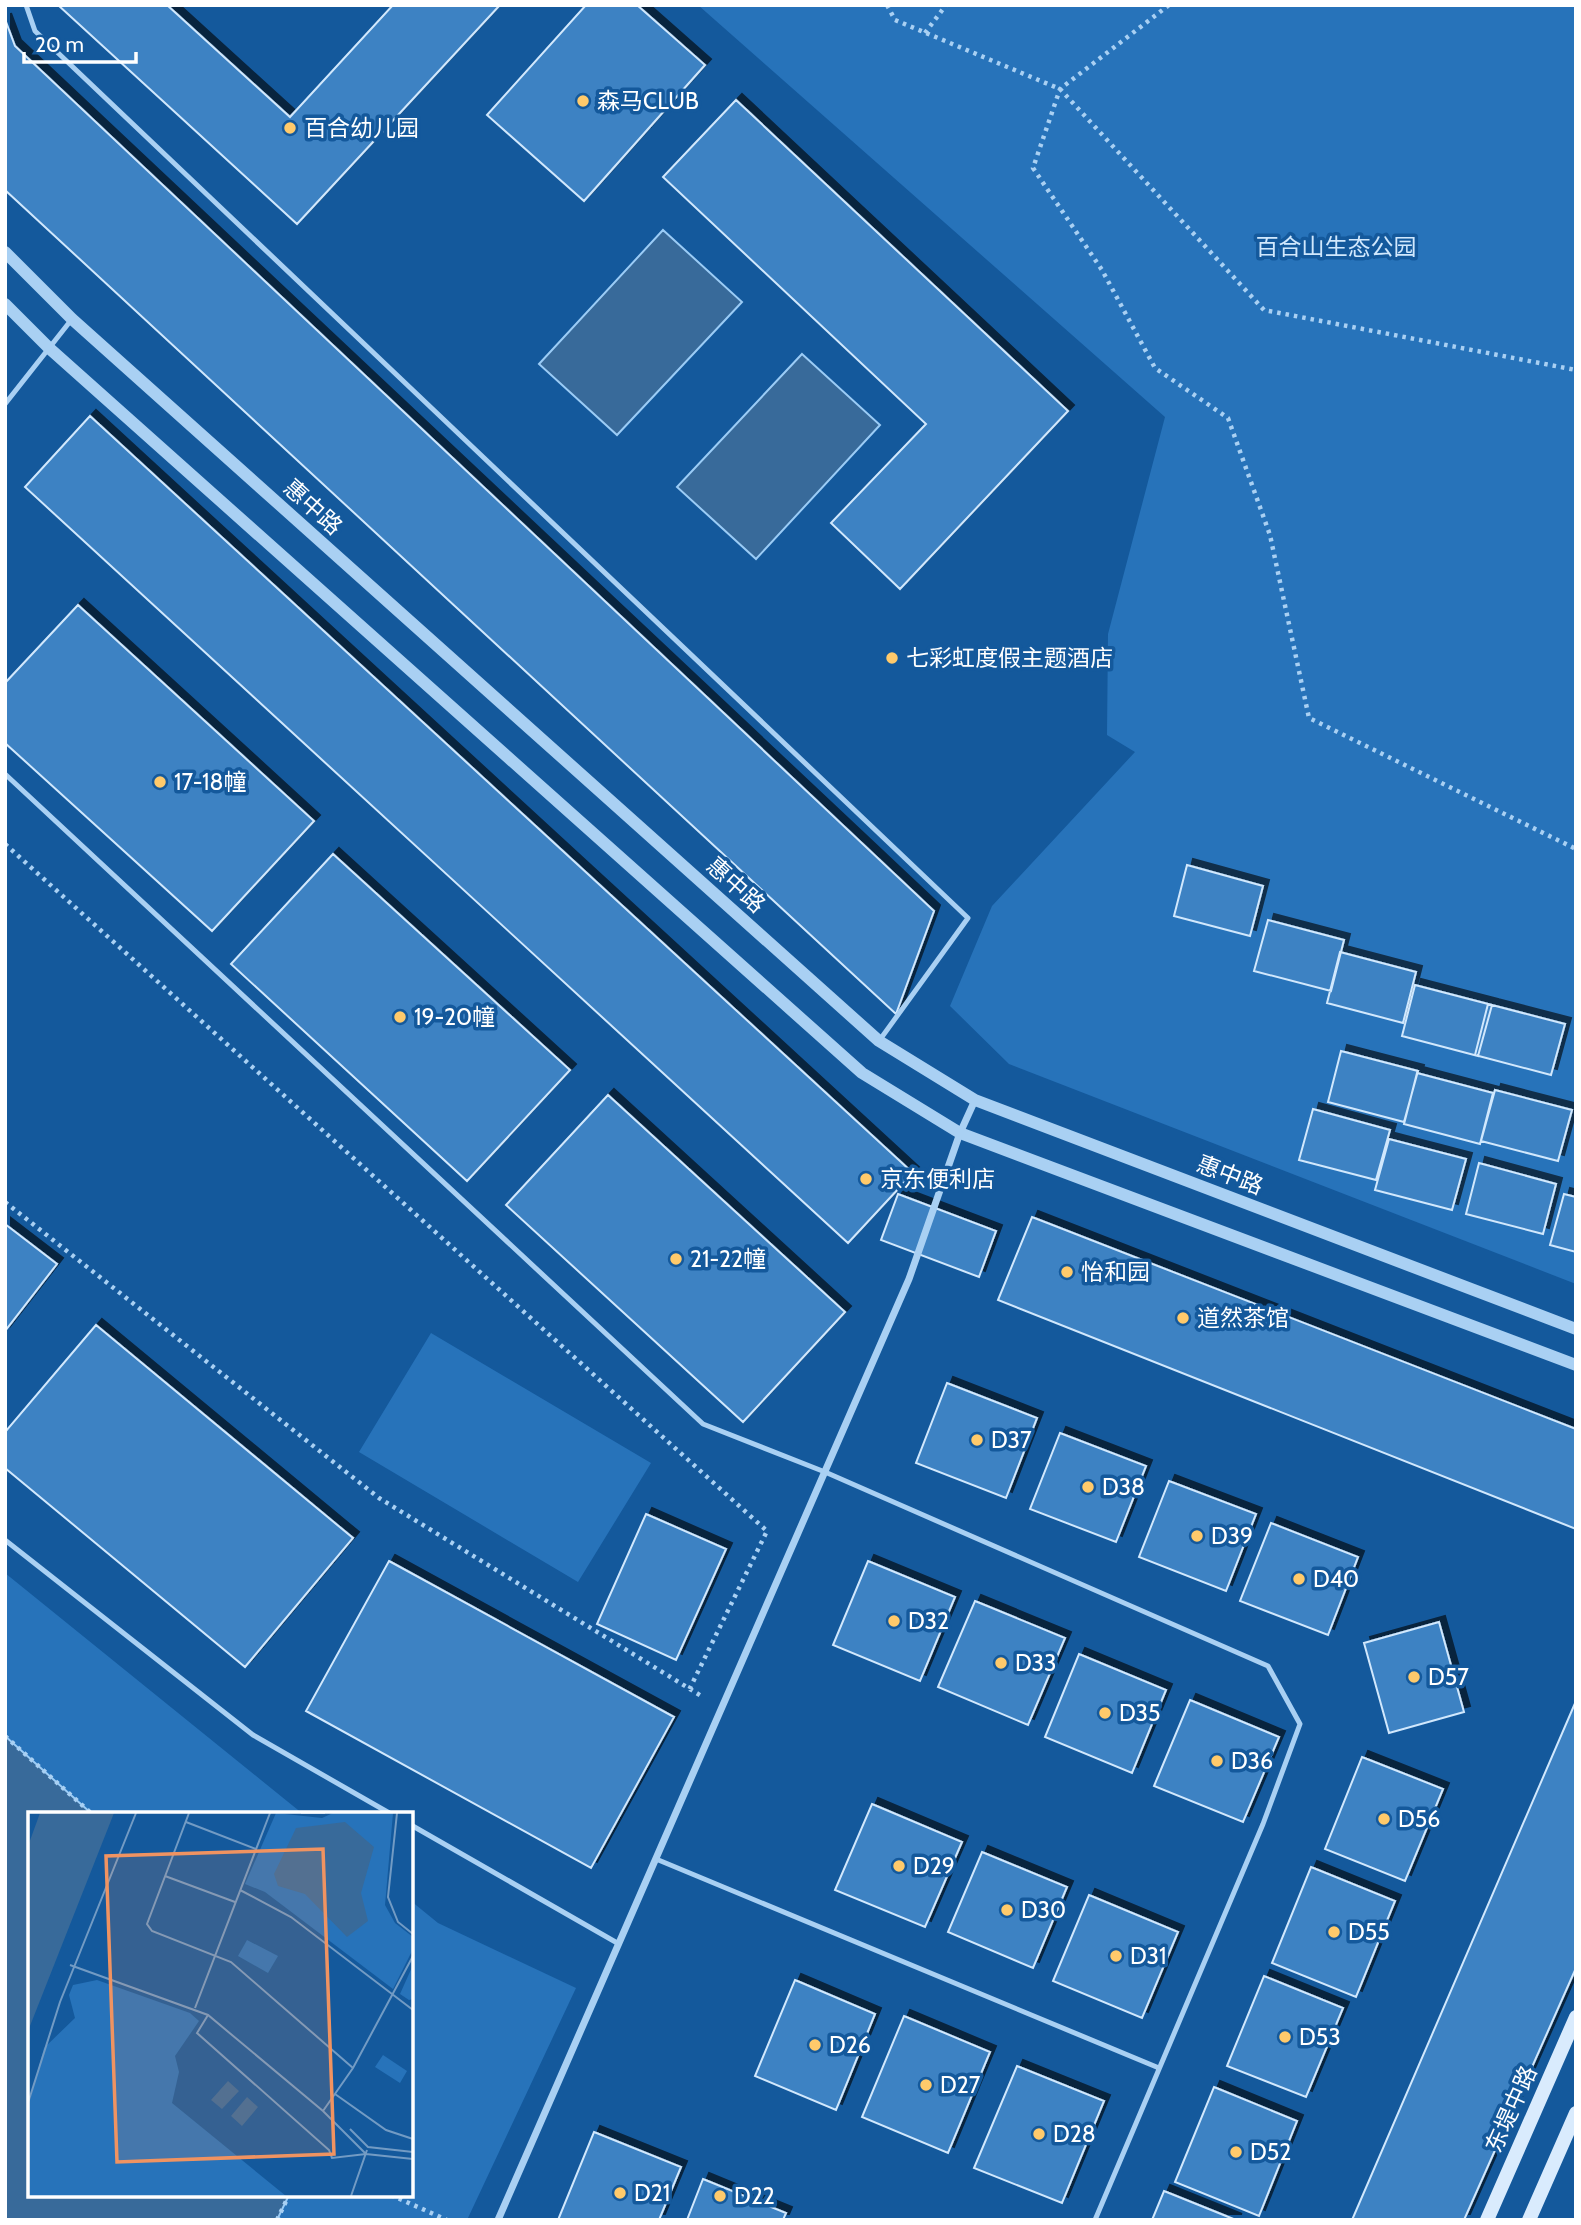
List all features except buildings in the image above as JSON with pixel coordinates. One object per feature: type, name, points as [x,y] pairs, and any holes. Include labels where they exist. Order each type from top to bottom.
[{"type":"main road","name":"东堤中路","points":[[1487,2220],[1576,2017]]},
{"type":"main road","points":[[1529,2220],[1576,2113]]},
{"type":"street","name":"惠中路","points":[[5,252],[72,319],[879,1041],[975,1100],[1576,1329]]},
{"type":"street","points":[[5,304],[49,348],[862,1073],[960,1133],[1576,1365]]},
{"type":"street","points":[[498,2220],[909,1279],[960,1133],[975,1100]]},
{"type":"lane","points":[[26,5],[35,31],[968,918],[879,1041]]},
{"type":"lane","points":[[5,404],[72,319]]},
{"type":"lane","points":[[5,774],[703,1424],[825,1472],[1268,1666],[1300,1724],[1263,1824],[1095,2220]]},
{"type":"lane","points":[[5,1539],[253,1735],[388,1812]]},
{"type":"lane","points":[[413,1826],[619,1944]]},
{"type":"lane","points":[[656,1859],[1159,2067]]},
{"type":"path","points":[[887,5],[895,20],[1060,89],[1264,310],[1576,370]]},
{"type":"path","points":[[925,33],[946,5]]},
{"type":"path","points":[[1170,5],[1060,89],[1033,168],[1102,270],[1155,368],[1228,418],[1270,535],[1310,718],[1576,849]]},
{"type":"path","points":[[5,844],[767,1531],[689,1690],[379,1498],[5,1202]]},
{"type":"path","points":[[5,1736],[90,1812]]},
{"type":"path","points":[[277,2220],[288,2197]]},
{"type":"path","points":[[395,2197],[447,2220]]},
{"type":"green space","name":"百合山生态公园","points":[[698,5],[1576,5],[1576,1284],[1009,1064],[950,1006],[992,906],[1135,752],[1107,735],[1108,634],[1165,417]]},
{"type":"green space","points":[[431,1333],[651,1463],[578,1582],[359,1452]]},
{"type":"green space","points":[[5,1573],[301,1812],[28,1812],[28,2197],[413,2197],[413,1903],[438,1923],[576,1988],[467,2220],[5,2220]]},
{"type":"shaded area","points":[[663,230],[742,302],[617,435],[539,364]]},
{"type":"shaded area","points":[[802,354],[880,425],[756,559],[677,487]]},
{"type":"shaded area","points":[[5,1736],[90,1812],[28,1812],[28,2197],[288,2197],[277,2220],[5,2220]]},
{"type":"place","name":"森马CLUB","points":[[583,101]]},
{"type":"place","name":"百合幼儿园","points":[[290,128]]},
{"type":"place","name":"七彩虹度假主题酒店","points":[[892,658]]},
{"type":"place","name":"17-18幢","points":[[160,782]]},
{"type":"place","name":"19-20幢","points":[[400,1017]]},
{"type":"place","name":"京东便利店","points":[[866,1179]]},
{"type":"place","name":"21-22幢","points":[[676,1259]]},
{"type":"place","name":"怡和园","points":[[1067,1272]]},
{"type":"place","name":"道然茶馆","points":[[1183,1318]]},
{"type":"place","name":"D37","points":[[977,1440]]},
{"type":"place","name":"D38","points":[[1088,1487]]},
{"type":"place","name":"D39","points":[[1197,1536]]},
{"type":"place","name":"D40","points":[[1299,1579]]},
{"type":"place","name":"D32","points":[[894,1621]]},
{"type":"place","name":"D33","points":[[1001,1663]]},
{"type":"place","name":"D57","points":[[1414,1677]]},
{"type":"place","name":"D35","points":[[1105,1713]]},
{"type":"place","name":"D36","points":[[1217,1761]]},
{"type":"place","name":"D56","points":[[1384,1819]]},
{"type":"place","name":"D29","points":[[899,1866]]},
{"type":"place","name":"D30","points":[[1007,1910]]},
{"type":"place","name":"D55","points":[[1334,1932]]},
{"type":"place","name":"D31","points":[[1116,1956]]},
{"type":"place","name":"D53","points":[[1285,2037]]},
{"type":"place","name":"D26","points":[[815,2045]]},
{"type":"place","name":"D27","points":[[926,2085]]},
{"type":"place","name":"D28","points":[[1039,2134]]},
{"type":"place","name":"D52","points":[[1236,2152]]},
{"type":"place","name":"D21","points":[[620,2193]]},
{"type":"place","name":"D22","points":[[720,2196]]}]
